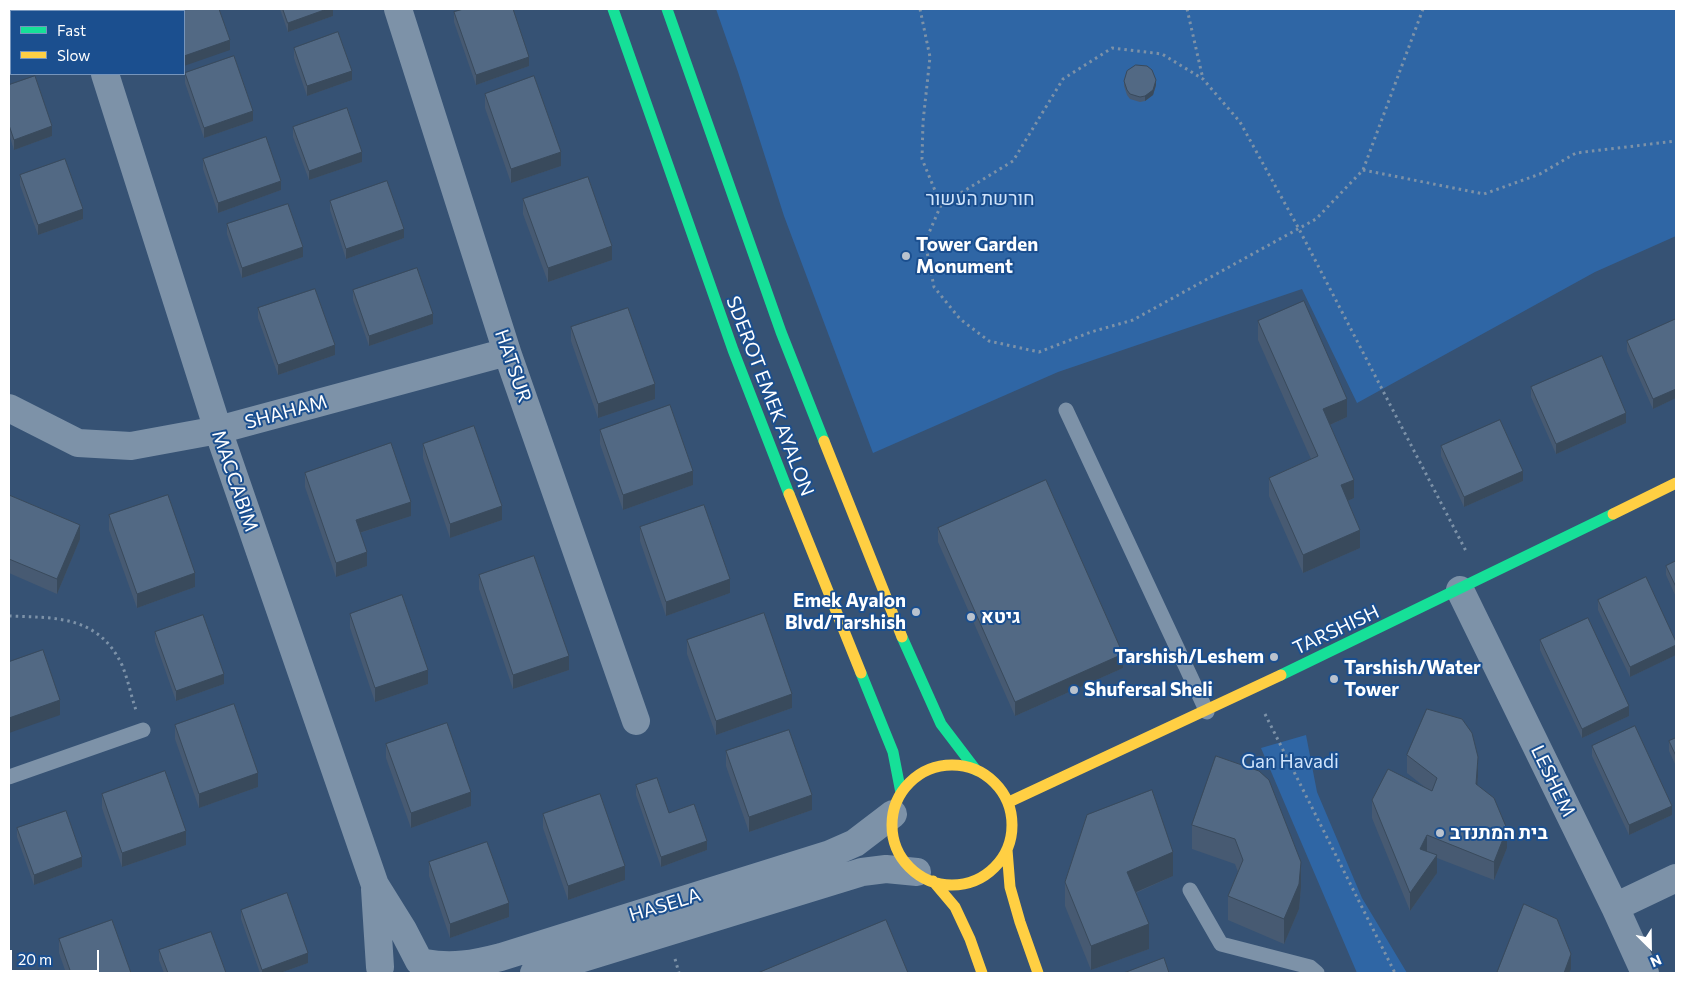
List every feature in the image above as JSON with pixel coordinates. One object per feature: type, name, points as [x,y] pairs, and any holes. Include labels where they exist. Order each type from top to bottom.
[{"type":"main road","name":"SDEROT EMEK AYALON","points":[[614,9],[630,63],[736,359],[893,752],[897,804]]},
{"type":"main road","name":"SDEROT EMEK AYALON","points":[[667,9],[781,332],[893,616],[941,724],[976,770]]},
{"type":"main road","name":"TARSHISH","points":[[1009,802],[1207,712],[1676,483]]},
{"type":"main road","points":[[1008,850],[996,867],[978,879],[964,884],[942,884],[925,876],[905,862],[895,843],[892,822],[897,804],[915,777],[943,765],[964,765],[983,772],[998,786],[1009,802],[1013,830],[1008,850],[1010,887],[1038,973]]},
{"type":"main road","points":[[925,876],[955,907],[970,939],[982,973]]},
{"type":"street","name":"HATSUR","points":[[398,9],[508,352],[636,722]]},
{"type":"street","name":"MACCABIM","points":[[105,75],[218,430],[375,885],[428,966]]},
{"type":"street","name":"SHAHAM","points":[[9,408],[78,443],[131,446],[218,430],[508,352]]},
{"type":"street","name":"LESHEM","points":[[1470,585],[1645,973]]},
{"type":"street","name":"HASELA","points":[[377,970],[393,960],[411,959],[428,966],[474,964],[830,854],[855,843],[897,804]]},
{"type":"street","name":"HASELA","points":[[534,973],[862,872],[886,869],[925,876]]},
{"type":"street","points":[[1615,907],[1676,878]]},
{"type":"street","name":"MACCABIM","points":[[375,885],[377,970]]},
{"type":"lane","points":[[1066,410],[1207,712]]},
{"type":"lane","points":[[9,777],[143,730]]},
{"type":"lane","points":[[1190,890],[1221,944],[1310,967],[1317,973]]},
{"type":"path","points":[[920,9],[930,57],[923,122],[922,158],[941,205]]},
{"type":"path","points":[[1188,9],[1203,79]]},
{"type":"path","points":[[1423,9],[1363,170],[1316,219],[1299,229],[1133,320],[1091,332],[1039,352],[990,341],[960,319],[934,287],[926,242],[941,205],[1013,161],[1063,79],[1112,48],[1162,54],[1203,79],[1240,122],[1299,229],[1470,585]]},
{"type":"path","points":[[1363,170],[1484,194],[1540,174],[1576,153],[1676,141]]},
{"type":"path","points":[[9,616],[68,620],[86,627],[104,638],[122,665],[143,730]]},
{"type":"path","points":[[1252,689],[1395,973]]},
{"type":"green space","name":"חורשת העשור","points":[[716,9],[1676,9],[1676,236],[1595,272],[1357,403],[1302,289],[1058,372],[873,453],[784,216]]},
{"type":"green space","name":"Gan Havadi","points":[[1306,735],[1317,792],[1362,898],[1407,973],[1357,973],[1261,748]]},
{"type":"building","points":[[9,9],[25,9],[10,10],[9,41]]},
{"type":"building","points":[[219,9],[230,40],[185,56],[185,10],[178,10]]},
{"type":"building","points":[[283,9],[327,9],[288,23]]},
{"type":"building","points":[[464,9],[513,9],[529,57],[476,75],[454,12]]},
{"type":"building","points":[[338,32],[352,71],[307,86],[294,48]]},
{"type":"building","points":[[234,56],[253,111],[204,128],[185,73]]},
{"type":"building","points":[[1136,65],[1147,66],[1152,70],[1156,80],[1153,90],[1145,96],[1140,97],[1130,94],[1124,81],[1127,71]]},
{"type":"building","points":[[35,76],[52,126],[14,140],[9,125],[9,85]]},
{"type":"building","points":[[534,76],[561,152],[511,169],[485,94]]},
{"type":"building","points":[[347,108],[362,152],[309,171],[293,127]]},
{"type":"building","points":[[266,137],[281,181],[218,203],[203,159]]},
{"type":"building","points":[[65,159],[83,209],[38,225],[20,175]]},
{"type":"building","points":[[588,177],[612,246],[548,268],[523,199]]},
{"type":"building","points":[[387,181],[404,229],[346,249],[330,201]]},
{"type":"building","points":[[288,204],[303,247],[242,268],[227,224]]},
{"type":"building","points":[[417,268],[433,314],[369,336],[353,290]]},
{"type":"building","points":[[315,289],[335,345],[278,365],[258,308]]},
{"type":"building","points":[[1304,301],[1347,399],[1323,409],[1354,480],[1341,485],[1360,530],[1303,555],[1269,478],[1318,456],[1258,321]]},
{"type":"building","points":[[628,308],[655,384],[598,404],[571,327]]},
{"type":"building","points":[[1676,319],[1676,389],[1653,399],[1627,341]]},
{"type":"building","points":[[1602,356],[1626,413],[1556,444],[1531,387]]},
{"type":"building","points":[[670,405],[693,471],[623,495],[600,430]]},
{"type":"building","points":[[1500,420],[1523,471],[1464,497],[1441,446]]},
{"type":"building","points":[[474,426],[502,506],[450,524],[423,444]]},
{"type":"building","points":[[391,443],[411,502],[356,520],[367,552],[336,563],[305,473]]},
{"type":"building","points":[[1046,480],[1123,654],[1015,702],[938,528]]},
{"type":"building","points":[[9,495],[80,525],[57,579],[9,559]]},
{"type":"building","points":[[168,495],[195,573],[137,594],[109,515]]},
{"type":"building","points":[[704,505],[730,579],[666,602],[640,527]]},
{"type":"building","points":[[534,556],[569,656],[513,675],[479,575]]},
{"type":"building","points":[[1676,561],[1676,587],[1666,566]]},
{"type":"building","points":[[1646,577],[1676,645],[1630,667],[1598,600]]},
{"type":"building","points":[[402,595],[428,670],[375,688],[350,614]]},
{"type":"building","points":[[764,613],[792,694],[716,721],[687,640]]},
{"type":"building","points":[[203,615],[224,674],[176,691],[155,632]]},
{"type":"building","points":[[1588,618],[1629,706],[1582,729],[1540,640]]},
{"type":"building","points":[[43,650],[60,700],[9,718],[9,662]]},
{"type":"building","points":[[234,704],[258,773],[199,794],[175,725]]},
{"type":"building","name":"בית המתנדב","points":[[1427,709],[1462,719],[1472,733],[1478,757],[1476,784],[1494,798],[1507,829],[1494,862],[1427,835],[1420,849],[1437,855],[1410,893],[1372,800],[1388,769],[1432,791],[1437,778],[1407,755]]},
{"type":"building","points":[[447,723],[471,792],[411,813],[386,744]]},
{"type":"building","points":[[1635,726],[1672,806],[1629,825],[1592,746]]},
{"type":"building","points":[[789,730],[812,795],[749,817],[726,751]]},
{"type":"building","points":[[1676,738],[1676,756],[1669,741]]},
{"type":"building","points":[[1216,756],[1259,771],[1269,780],[1301,862],[1299,884],[1284,919],[1228,896],[1243,860],[1235,839],[1192,825]]},
{"type":"building","points":[[165,771],[186,831],[122,853],[102,794]]},
{"type":"building","points":[[657,778],[669,813],[694,804],[707,841],[661,857],[636,785]]},
{"type":"building","points":[[1152,790],[1173,852],[1127,872],[1149,924],[1091,946],[1065,882],[1087,815]]},
{"type":"building","points":[[600,794],[625,866],[568,886],[543,814]]},
{"type":"building","points":[[66,811],[82,857],[34,875],[17,828]]},
{"type":"building","points":[[487,842],[509,903],[450,924],[429,862]]},
{"type":"building","points":[[287,893],[308,953],[262,970],[241,910]]},
{"type":"building","points":[[1524,904],[1557,919],[1571,954],[1564,973],[1497,973]]},
{"type":"building","points":[[112,920],[131,973],[71,973],[59,939]]},
{"type":"building","points":[[886,920],[908,973],[758,973]]},
{"type":"building","points":[[211,932],[226,973],[168,973],[159,950]]},
{"type":"building","points":[[1164,958],[1169,973],[1124,973]]},
{"type":"traffic: fast","points":[[613,9],[733,350],[789,494]]},
{"type":"traffic: fast","points":[[667,9],[781,332],[824,441]]},
{"type":"traffic: fast","points":[[1281,675],[1613,514]]},
{"type":"traffic: fast","points":[[902,637],[941,724],[976,770]]},
{"type":"traffic: fast","points":[[861,673],[893,752],[901,793]]},
{"type":"traffic: slow","points":[[824,441],[902,637]]},
{"type":"traffic: slow","points":[[1613,514],[1676,483]]},
{"type":"traffic: slow","points":[[789,494],[861,673]]},
{"type":"traffic: slow","points":[[1009,802],[1281,675]]},
{"type":"traffic: slow","points":[[952,765],[964,766],[975,770],[985,775],[994,783],[1002,792],[1007,802],[1011,813],[1012,825],[1011,837],[1007,848],[1002,858],[994,867],[985,875],[975,880],[964,884],[952,885],[940,884],[929,880],[919,875],[910,867],[902,858],[897,848],[893,837],[892,825],[893,813],[897,802],[902,792],[910,783],[919,775],[929,770],[940,766],[952,765]]},
{"type":"traffic: slow","points":[[1007,850],[1010,887],[1038,973]]},
{"type":"traffic: slow","points":[[933,881],[955,907],[970,939],[982,973]]},
{"type":"place","name":"Tower Garden Monument","points":[[906,256]]},
{"type":"place","name":"Emek Ayalon Blvd/Tarshish","points":[[916,612]]},
{"type":"place","name":"גיטא","points":[[971,617]]},
{"type":"place","name":"Tarshish/Leshem","points":[[1274,657]]},
{"type":"place","name":"Tarshish/Water Tower","points":[[1334,679]]},
{"type":"place","name":"Shufersal Sheli","points":[[1074,690]]},
{"type":"place","name":"בית המתנדב","points":[[1440,833]]}]
